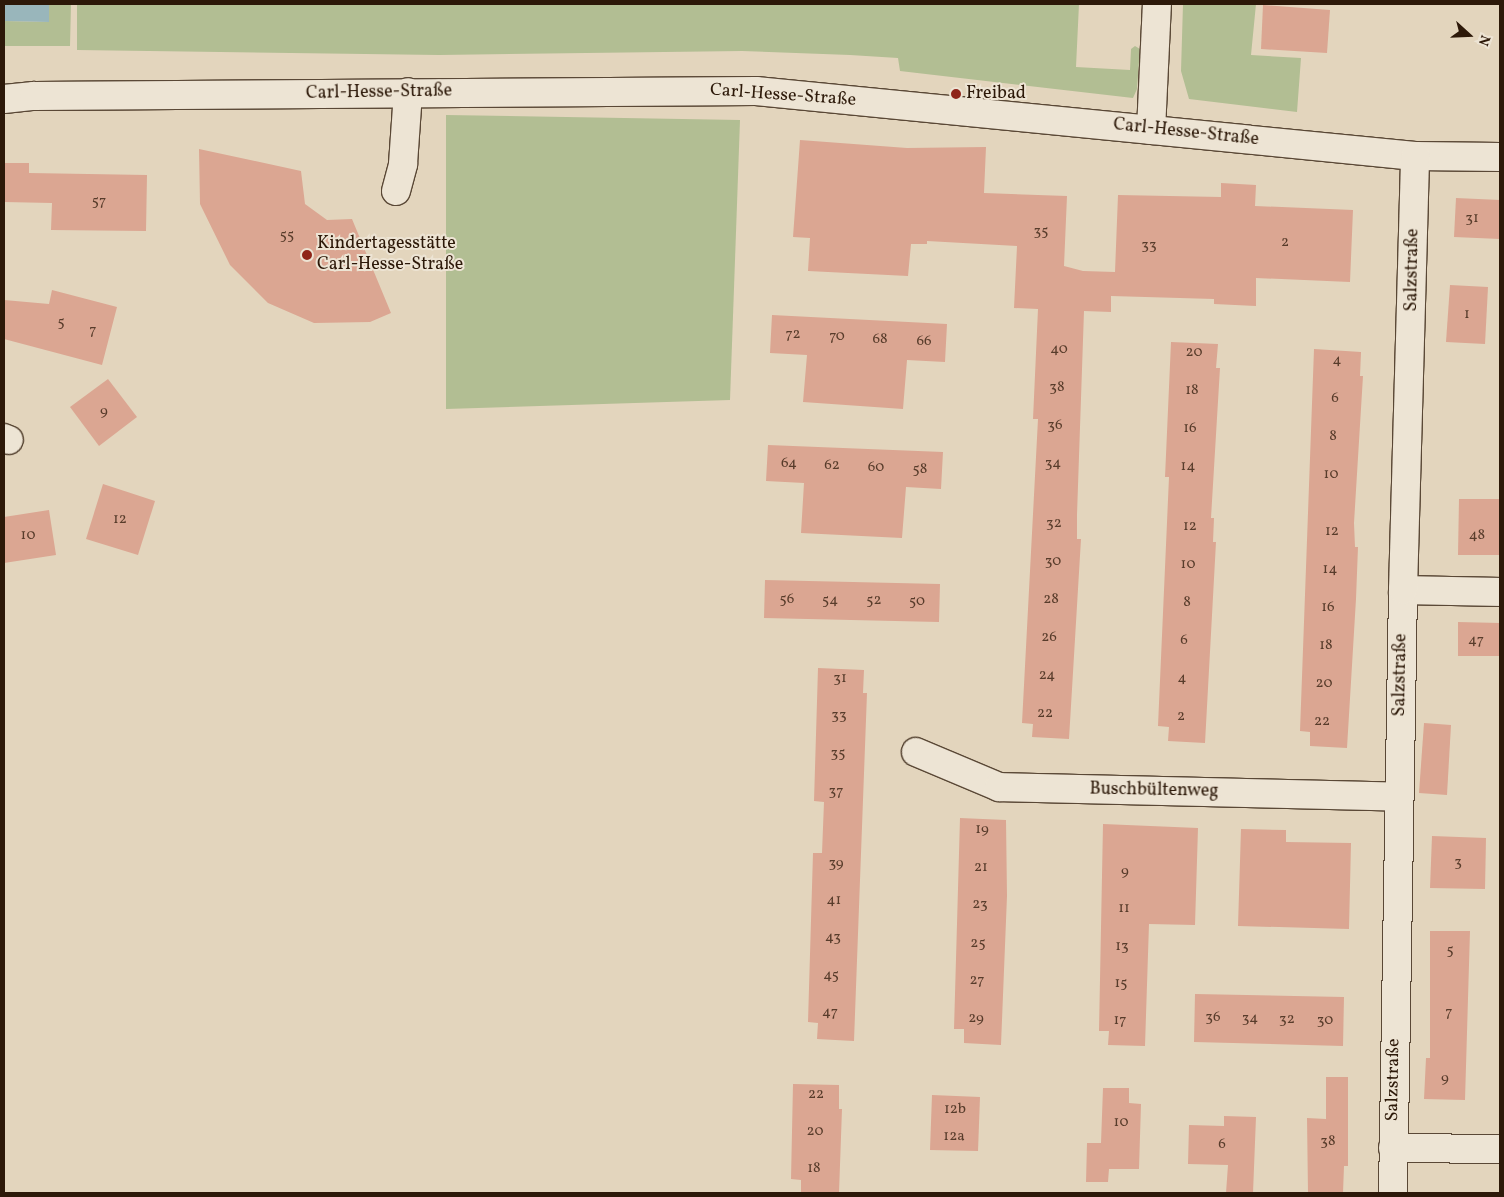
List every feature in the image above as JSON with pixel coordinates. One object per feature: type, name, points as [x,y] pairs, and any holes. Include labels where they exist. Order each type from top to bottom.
[{"type":"street","points":[[1151,130],[1157,4]]},
{"type":"street","name":"Carl-Hesse-Straße","points":[[4,99],[34,96],[408,92],[756,91],[1414,156],[1500,158]]},
{"type":"street","points":[[396,191],[403,164],[408,92]]},
{"type":"street","name":"Salzstraße","points":[[1393,1193],[1402,590],[1414,156]]},
{"type":"street","points":[[1402,590],[1500,592]]},
{"type":"street","name":"Buschbültenweg","points":[[916,752],[999,787],[1399,797]]},
{"type":"street","points":[[1393,1148],[1500,1150]]},
{"type":"green space","points":[[49,4],[71,4],[70,46],[4,46],[4,21],[48,22]]},
{"type":"green space","points":[[77,4],[1079,4],[1076,67],[1130,70],[1131,49],[1135,46],[1140,49],[1137,89],[1133,98],[900,71],[898,58],[850,55],[742,51],[439,55],[77,50]]},
{"type":"green space","points":[[1183,4],[1256,4],[1251,55],[1301,58],[1297,112],[1189,99],[1181,71]]},
{"type":"green space","points":[[446,115],[740,120],[730,400],[446,409]]},
{"type":"water","points":[[4,4],[49,4],[49,22],[4,21]]},
{"type":"building","points":[[1263,5],[1330,10],[1327,53],[1261,49]]},
{"type":"building","points":[[800,140],[907,148],[986,147],[984,193],[1067,196],[1064,266],[1083,271],[1115,272],[1118,195],[1221,197],[1221,183],[1256,185],[1255,206],[1353,210],[1350,282],[1256,278],[1256,306],[1214,304],[1214,299],[1111,296],[1111,312],[1084,311],[1077,515],[1077,539],[1081,539],[1069,739],[1032,737],[1033,724],[1022,723],[1038,419],[1033,419],[1038,309],[1014,308],[1017,246],[927,241],[927,244],[911,244],[908,276],[808,271],[810,238],[793,237]]},
{"type":"building","points":[[199,149],[301,171],[305,204],[327,220],[352,219],[391,313],[370,322],[314,323],[268,303],[230,265],[200,204]]},
{"type":"building","points":[[4,163],[29,163],[29,173],[147,175],[146,231],[51,230],[52,203],[4,202]]},
{"type":"building","points":[[1456,198],[1500,200],[1500,239],[1454,237]]},
{"type":"building","points":[[1450,285],[1488,287],[1485,344],[1446,342]]},
{"type":"building","points":[[52,290],[117,307],[102,365],[4,339],[4,300],[49,304]]},
{"type":"building","points":[[772,315],[947,324],[945,362],[907,360],[903,409],[803,402],[807,355],[770,353]]},
{"type":"building","points":[[1171,342],[1218,344],[1216,368],[1220,368],[1211,518],[1214,518],[1213,542],[1216,542],[1205,743],[1168,741],[1169,727],[1158,726],[1169,477],[1165,477]]},
{"type":"building","points":[[1314,349],[1361,352],[1360,376],[1363,376],[1354,523],[1355,547],[1358,547],[1347,748],[1310,746],[1310,732],[1300,731]]},
{"type":"building","points":[[108,379],[137,417],[99,446],[70,407]]},
{"type":"building","points":[[768,445],[943,452],[941,489],[906,487],[902,538],[801,533],[804,483],[766,481]]},
{"type":"building","points":[[103,484],[155,501],[138,555],[86,539]]},
{"type":"building","points":[[1459,499],[1500,499],[1500,555],[1458,555]]},
{"type":"building","points":[[49,510],[56,555],[4,563],[4,517]]},
{"type":"building","points":[[765,580],[940,584],[939,622],[764,618]]},
{"type":"building","points":[[1458,622],[1500,623],[1500,656],[1458,656]]},
{"type":"building","points":[[818,668],[864,670],[863,693],[867,693],[854,1041],[817,1039],[818,1023],[808,1022],[813,853],[822,853],[824,802],[814,801]]},
{"type":"building","points":[[1424,723],[1451,725],[1447,795],[1419,793]]},
{"type":"building","points":[[960,818],[1006,820],[1007,896],[1001,1045],[964,1043],[964,1029],[954,1029]]},
{"type":"building","points":[[1103,824],[1198,828],[1195,925],[1149,924],[1145,1046],[1108,1045],[1109,1031],[1099,1031]]},
{"type":"building","points":[[1241,829],[1286,830],[1286,842],[1351,843],[1349,929],[1238,926]]},
{"type":"building","points":[[1432,836],[1486,838],[1485,889],[1430,888]]},
{"type":"building","points":[[1430,931],[1470,931],[1465,1100],[1424,1099],[1426,1058],[1430,1058]]},
{"type":"building","points":[[1195,994],[1344,997],[1343,1046],[1194,1042]]},
{"type":"building","points":[[1326,1077],[1348,1077],[1348,1166],[1344,1166],[1343,1193],[1308,1193],[1307,1118],[1326,1119]]},
{"type":"building","points":[[793,1084],[839,1085],[839,1109],[842,1109],[839,1193],[801,1193],[801,1180],[791,1179]]},
{"type":"building","points":[[1103,1088],[1129,1088],[1129,1103],[1141,1104],[1139,1169],[1109,1169],[1108,1182],[1086,1182],[1087,1143],[1101,1143]]},
{"type":"building","points":[[932,1095],[980,1097],[978,1151],[930,1150]]},
{"type":"building","points":[[1224,1116],[1256,1117],[1253,1193],[1226,1193],[1228,1165],[1188,1164],[1189,1125],[1224,1126]]},
{"type":"place","name":"Freibad","points":[[956,94]]},
{"type":"place","name":"Kindertagesstätte Carl-Hesse-Straße","points":[[307,255]]}]
